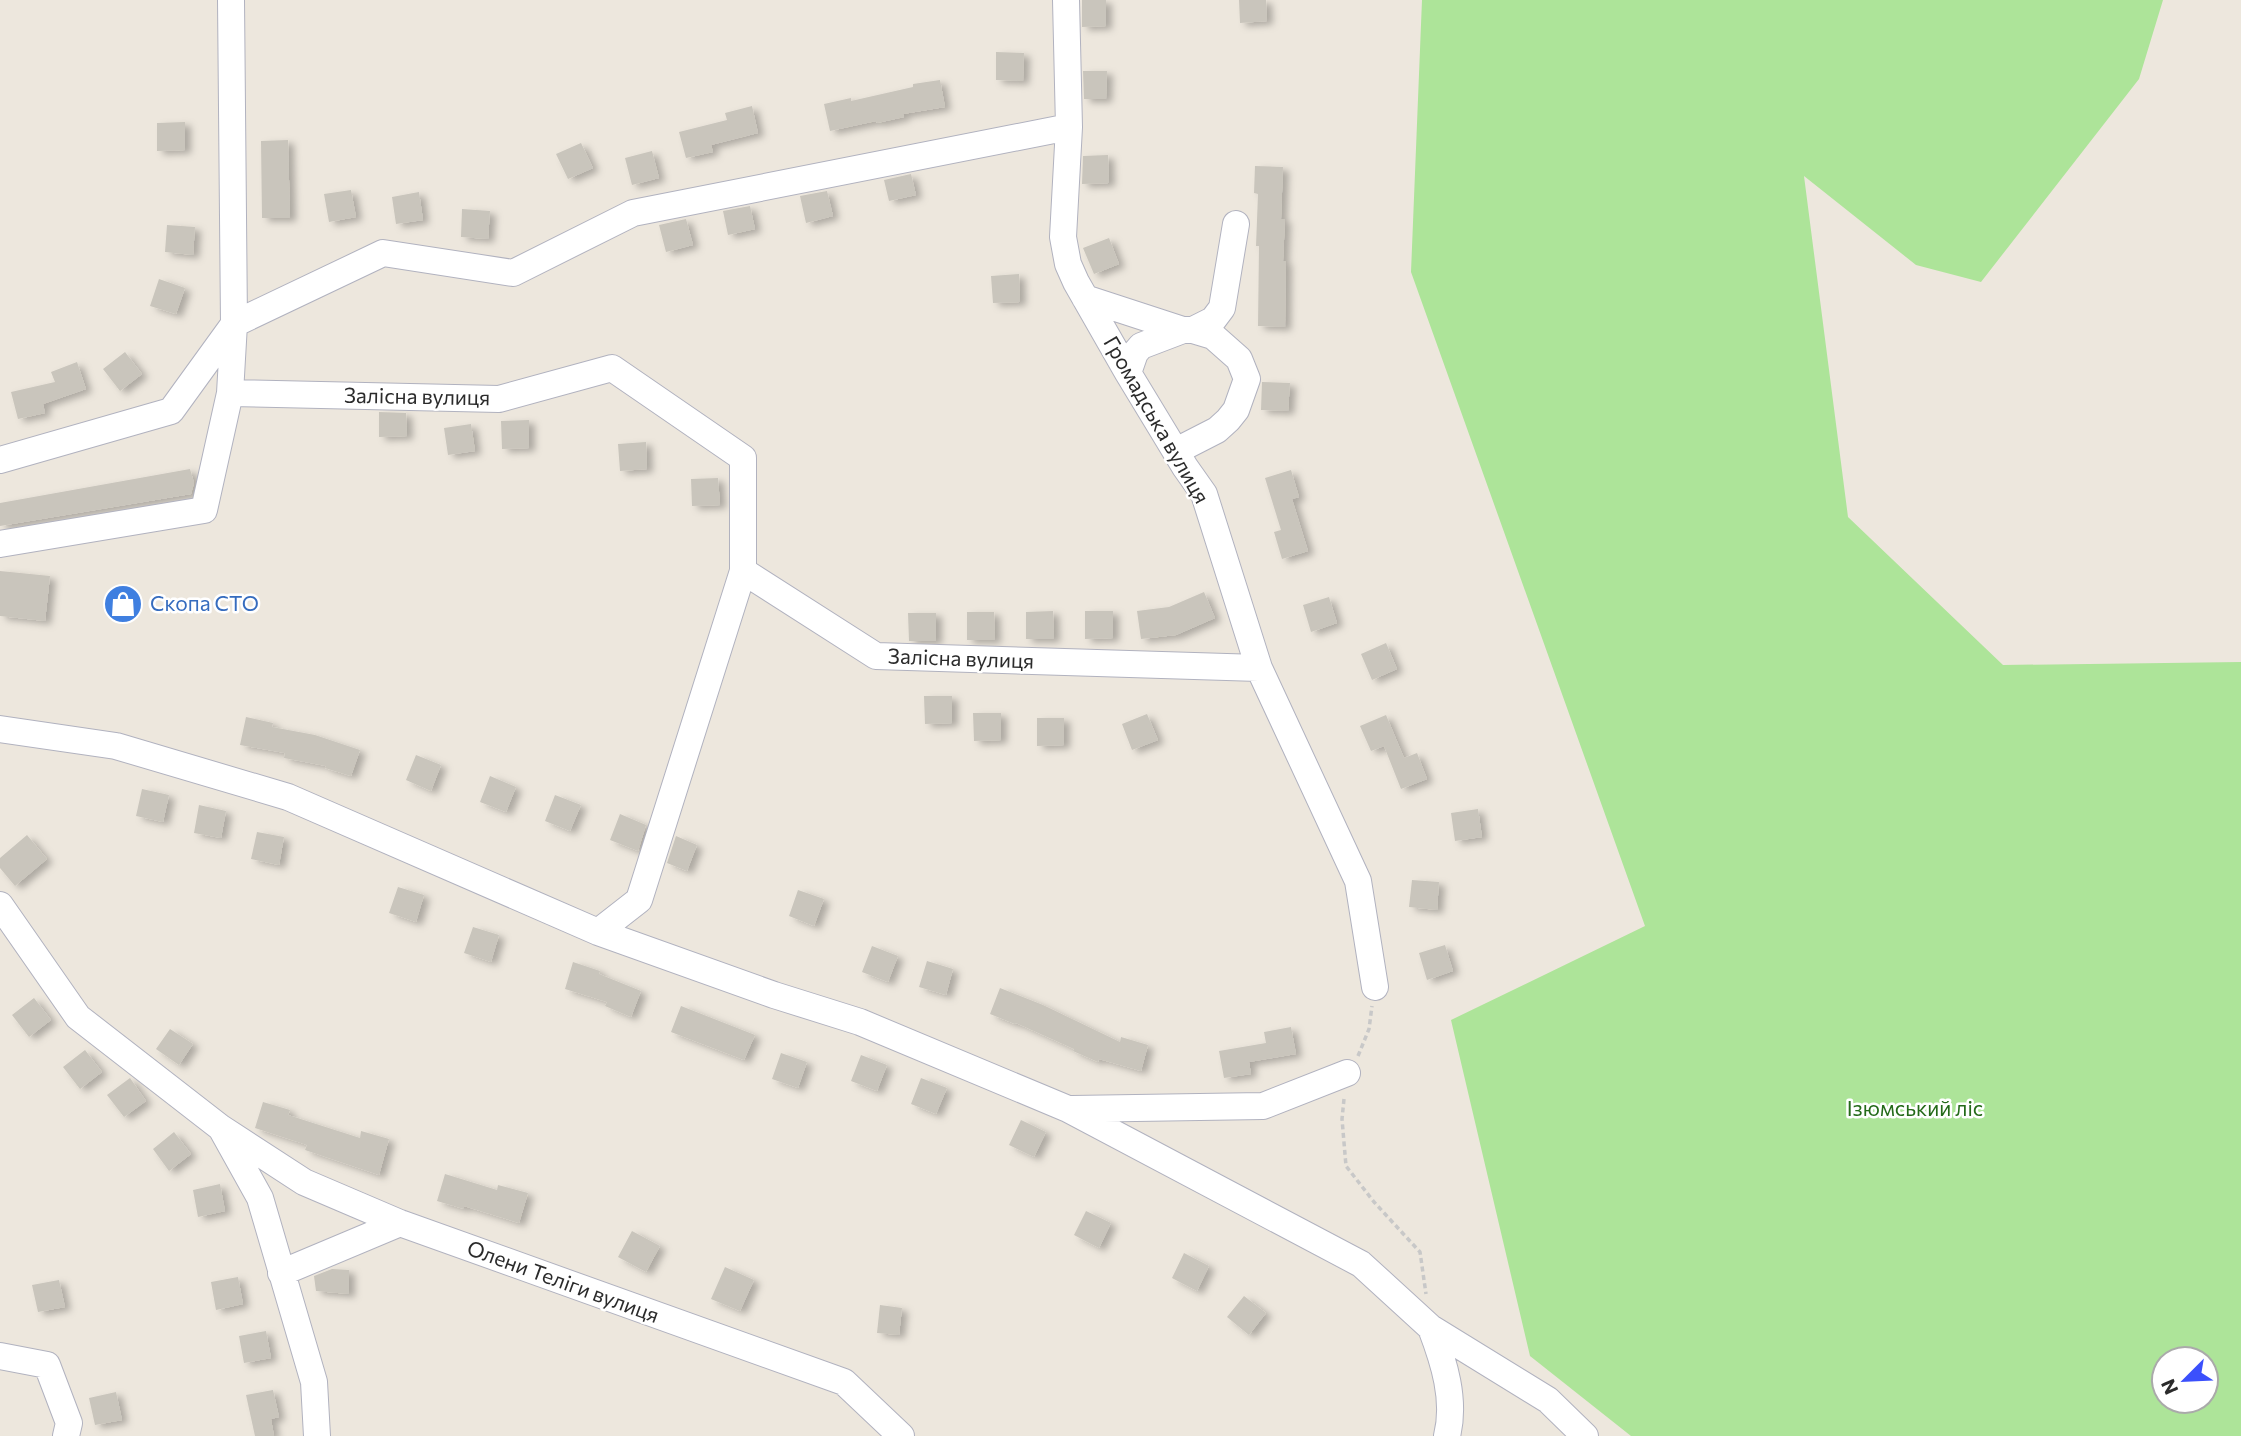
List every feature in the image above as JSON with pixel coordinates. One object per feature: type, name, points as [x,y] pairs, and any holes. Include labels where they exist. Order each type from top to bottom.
[{"type":"street","points":[[0,544],[204,510],[230,393],[234,324],[232,0]]},
{"type":"street","name":"Громадська вулиця","points":[[1066,0],[1069,127],[1063,237],[1068,264],[1128,373],[1180,459],[1205,494],[1259,668],[1358,881],[1375,987]]},
{"type":"street","points":[[0,460],[171,411],[234,324],[383,253],[513,273],[633,213],[1069,127]]},
{"type":"street","points":[[1128,373],[1135,353],[1141,346],[1213,320],[1223,308],[1236,224]]},
{"type":"street","points":[[1085,298],[1213,336],[1240,359],[1247,379],[1240,401],[1228,420],[1217,430],[1200,438],[1180,459]]},
{"type":"street","name":"Залісна вулиця","points":[[230,393],[499,399],[612,368],[743,458],[743,570],[876,656],[1259,668]]},
{"type":"street","points":[[1161,427],[1185,437],[1200,438]]},
{"type":"street","points":[[598,932],[639,900],[743,570]]},
{"type":"street","points":[[0,729],[116,746],[288,797],[598,932],[774,995],[860,1022],[1068,1109],[1361,1264],[1431,1328],[1548,1400],[1585,1436]]},
{"type":"street","name":"Олени Теліги вулиця","points":[[0,905],[78,1017],[221,1128],[304,1182],[400,1223],[844,1382],[901,1436]]},
{"type":"street","points":[[1068,1109],[1263,1106],[1347,1073]]},
{"type":"street","name":"Олени Теліги вулиця","points":[[221,1128],[260,1198],[314,1382],[317,1436]]},
{"type":"street","points":[[281,1273],[400,1223]]},
{"type":"street","points":[[1431,1328],[1445,1367],[1451,1420],[1447,1436]]},
{"type":"street","points":[[0,1356],[47,1365],[69,1423],[66,1436]]},
{"type":"path","points":[[1375,987],[1370,1029],[1347,1073],[1342,1119],[1346,1166],[1374,1202],[1420,1252],[1431,1328]]},
{"type":"green space","name":"Ізюмський ліс","points":[[1422,0],[2163,0],[2139,79],[1981,282],[1916,265],[1804,176],[1848,517],[2003,665],[2241,662],[2241,1436],[1631,1436],[1530,1356],[1451,1020],[1645,926],[1411,272]]},
{"type":"building","points":[[1082,0],[1106,0],[1106,26],[1082,27]]},
{"type":"building","points":[[1239,0],[1266,0],[1267,21],[1240,23]]},
{"type":"building","points":[[996,52],[1024,53],[1023,81],[996,80]]},
{"type":"building","points":[[1083,71],[1107,71],[1106,99],[1084,99]]},
{"type":"building","points":[[940,80],[945,107],[830,131],[824,104],[851,98],[851,101],[913,87],[913,84]]},
{"type":"building","points":[[752,106],[758,133],[711,145],[713,152],[686,158],[679,132],[727,120],[725,113]]},
{"type":"building","points":[[185,122],[185,150],[157,151],[157,123]]},
{"type":"building","points":[[288,140],[290,218],[262,218],[261,141]]},
{"type":"building","points":[[581,143],[593,168],[568,179],[556,154]]},
{"type":"building","points":[[652,151],[659,178],[632,185],[625,158]]},
{"type":"building","points":[[1108,155],[1109,183],[1082,184],[1083,156]]},
{"type":"building","points":[[1255,166],[1283,167],[1281,219],[1285,219],[1285,327],[1258,326],[1259,246],[1256,246],[1258,194],[1254,193]]},
{"type":"building","points":[[911,174],[916,195],[889,201],[884,180]]},
{"type":"building","points":[[351,190],[356,217],[329,222],[324,194]]},
{"type":"building","points":[[827,191],[833,216],[806,223],[800,196]]},
{"type":"building","points":[[419,192],[423,220],[396,224],[392,197]]},
{"type":"building","points":[[750,206],[755,229],[728,235],[723,211]]},
{"type":"building","points":[[462,209],[490,211],[488,239],[461,237]]},
{"type":"building","points":[[686,219],[693,245],[666,252],[659,225]]},
{"type":"building","points":[[167,225],[195,227],[193,255],[165,252]]},
{"type":"building","points":[[1109,238],[1119,264],[1094,274],[1083,248]]},
{"type":"building","points":[[1019,274],[1020,302],[993,303],[991,276]]},
{"type":"building","points":[[159,279],[185,288],[176,314],[150,306]]},
{"type":"building","points":[[125,352],[142,374],[120,391],[103,369]]},
{"type":"building","points":[[77,362],[86,389],[43,404],[45,413],[18,419],[11,392],[55,382],[51,372]]},
{"type":"building","points":[[1262,382],[1290,383],[1288,411],[1261,410]]},
{"type":"building","points":[[379,412],[406,413],[407,436],[379,437]]},
{"type":"building","points":[[529,420],[529,448],[502,449],[501,421]]},
{"type":"building","points":[[471,424],[475,451],[448,455],[444,428]]},
{"type":"building","points":[[646,442],[647,469],[620,471],[618,444]]},
{"type":"building","points":[[190,469],[194,483],[191,494],[0,526],[0,503]]},
{"type":"building","points":[[1291,470],[1299,497],[1292,499],[1308,551],[1282,559],[1274,532],[1281,530],[1265,478]]},
{"type":"building","points":[[718,478],[720,505],[692,506],[691,479]]},
{"type":"building","points":[[0,571],[50,576],[45,621],[0,616]]},
{"type":"building","points":[[1204,592],[1215,618],[1176,635],[1141,639],[1137,611],[1169,607]]},
{"type":"building","points":[[1329,597],[1337,623],[1311,632],[1303,605]]},
{"type":"building","points":[[1053,611],[1054,639],[1026,639],[1026,612]]},
{"type":"building","points":[[1085,611],[1113,611],[1113,638],[1085,639]]},
{"type":"building","points":[[967,612],[994,612],[995,640],[967,640]]},
{"type":"building","points":[[908,613],[936,613],[936,641],[909,641]]},
{"type":"building","points":[[1386,643],[1397,669],[1372,680],[1361,654]]},
{"type":"building","points":[[924,696],[952,696],[952,723],[925,724]]},
{"type":"building","points":[[973,713],[1001,713],[1001,740],[974,741]]},
{"type":"building","points":[[1147,714],[1158,740],[1132,750],[1122,724]]},
{"type":"building","points":[[1386,715],[1404,758],[1417,753],[1427,779],[1401,789],[1384,746],[1371,751],[1360,726]]},
{"type":"building","points":[[246,717],[273,723],[272,727],[315,735],[360,750],[351,776],[325,768],[326,766],[284,758],[285,753],[240,745]]},
{"type":"building","points":[[1037,718],[1064,718],[1064,745],[1037,746]]},
{"type":"building","points":[[416,755],[441,765],[431,791],[406,780]]},
{"type":"building","points":[[490,776],[516,787],[506,812],[480,802]]},
{"type":"building","points":[[142,789],[169,795],[163,822],[136,816]]},
{"type":"building","points":[[555,795],[581,805],[570,831],[545,821]]},
{"type":"building","points":[[199,805],[226,811],[221,838],[194,833]]},
{"type":"building","points":[[1478,809],[1482,837],[1455,841],[1451,813]]},
{"type":"building","points":[[620,814],[646,825],[638,851],[610,840]]},
{"type":"building","points":[[257,832],[284,837],[279,865],[251,859]]},
{"type":"building","points":[[27,835],[47,859],[15,886],[0,868],[0,858]]},
{"type":"building","points":[[676,836],[697,845],[687,871],[667,863]]},
{"type":"building","points":[[1412,880],[1439,882],[1437,910],[1409,907]]},
{"type":"building","points":[[398,887],[424,895],[416,922],[389,913]]},
{"type":"building","points":[[798,890],[824,899],[814,926],[789,916]]},
{"type":"building","points":[[473,927],[499,935],[491,962],[464,953]]},
{"type":"building","points":[[1445,945],[1453,971],[1427,980],[1419,953]]},
{"type":"building","points":[[872,946],[898,956],[888,982],[862,972]]},
{"type":"building","points":[[927,961],[953,969],[946,995],[919,987]]},
{"type":"building","points":[[573,962],[600,971],[599,974],[641,991],[631,1017],[605,1006],[607,1002],[565,989]]},
{"type":"building","points":[[1000,988],[1043,1005],[1120,1042],[1121,1037],[1148,1045],[1141,1071],[1099,1059],[1098,1062],[1016,1023],[990,1014]]},
{"type":"building","points":[[34,998],[51,1020],[29,1037],[12,1015]]},
{"type":"building","points":[[681,1006],[755,1035],[744,1060],[671,1032]]},
{"type":"building","points":[[1291,1027],[1296,1054],[1249,1062],[1251,1074],[1224,1078],[1219,1051],[1266,1043],[1264,1032]]},
{"type":"building","points":[[170,1029],[193,1044],[179,1065],[156,1049]]},
{"type":"building","points":[[85,1050],[102,1072],[80,1089],[63,1067]]},
{"type":"building","points":[[781,1053],[807,1062],[798,1088],[772,1079]]},
{"type":"building","points":[[861,1055],[887,1065],[877,1091],[851,1081]]},
{"type":"building","points":[[130,1078],[146,1101],[124,1117],[107,1095]]},
{"type":"building","points":[[921,1078],[947,1088],[936,1114],[911,1104]]},
{"type":"building","points":[[263,1102],[290,1110],[288,1115],[360,1138],[361,1131],[389,1139],[379,1175],[305,1150],[307,1145],[255,1128]]},
{"type":"building","points":[[1021,1120],[1046,1132],[1034,1157],[1009,1145]]},
{"type":"building","points":[[174,1132],[191,1154],[169,1171],[153,1149]]},
{"type":"building","points":[[445,1174],[497,1190],[498,1185],[528,1193],[519,1223],[464,1206],[464,1209],[437,1201]]},
{"type":"building","points":[[220,1184],[225,1211],[198,1217],[193,1190]]},
{"type":"building","points":[[1086,1211],[1111,1223],[1099,1248],[1074,1235]]},
{"type":"building","points":[[632,1231],[660,1246],[646,1272],[618,1257]]},
{"type":"building","points":[[1184,1253],[1209,1266],[1197,1291],[1172,1278]]},
{"type":"building","points":[[725,1267],[754,1280],[740,1311],[711,1299]]},
{"type":"building","points":[[332,1269],[349,1270],[349,1294],[316,1291],[314,1276]]},
{"type":"building","points":[[238,1277],[243,1304],[216,1310],[211,1282]]},
{"type":"building","points":[[59,1280],[65,1307],[38,1312],[32,1285]]},
{"type":"building","points":[[1244,1296],[1266,1313],[1249,1335],[1227,1317]]},
{"type":"building","points":[[880,1305],[902,1308],[899,1335],[877,1333]]},
{"type":"building","points":[[266,1331],[271,1358],[244,1363],[239,1336]]},
{"type":"building","points":[[273,1390],[279,1417],[271,1419],[274,1436],[255,1436],[246,1395]]},
{"type":"building","points":[[116,1392],[122,1420],[95,1425],[89,1398]]},
{"type":"place","name":"Скопа СТО","points":[[123,604]]}]
